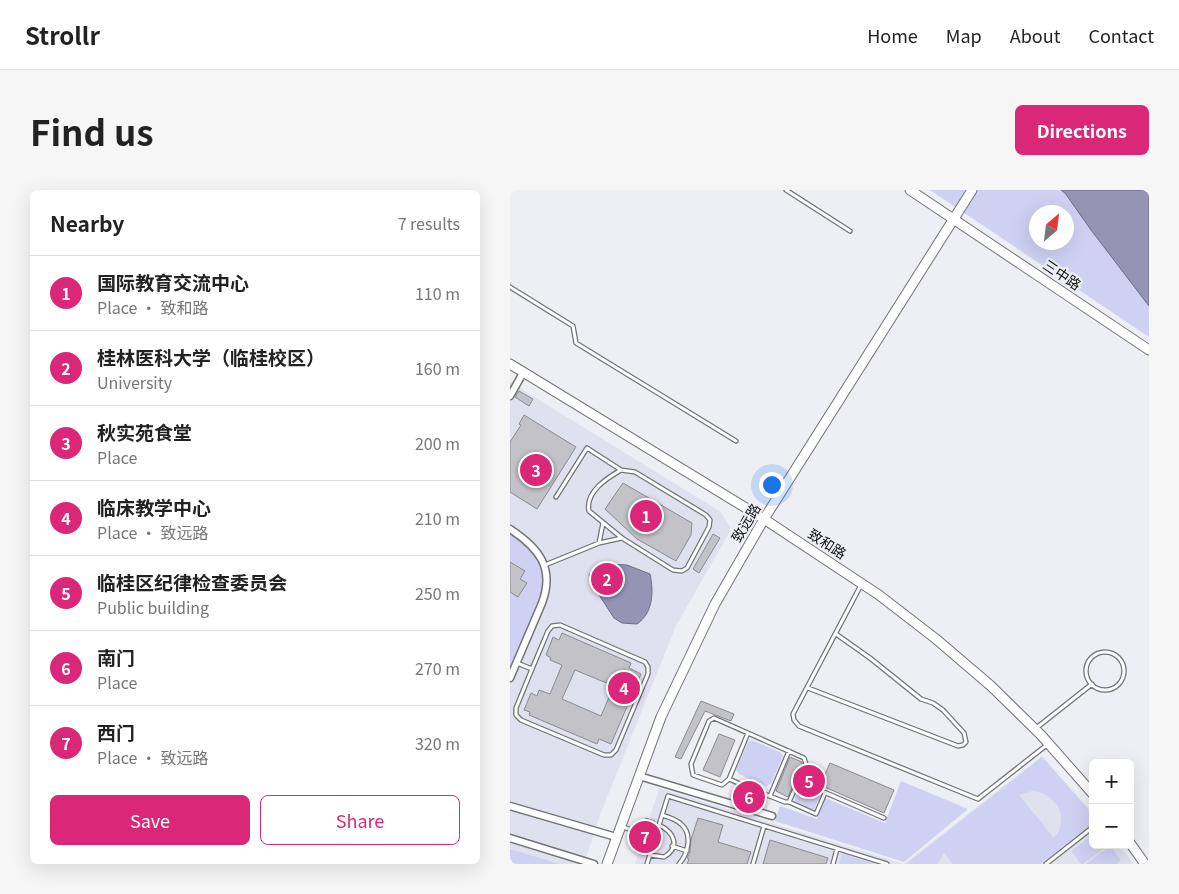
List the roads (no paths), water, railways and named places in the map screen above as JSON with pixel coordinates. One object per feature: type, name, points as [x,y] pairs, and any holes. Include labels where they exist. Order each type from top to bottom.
[{"type":"main road","name":"三中路","points":[[910,190],[1149,350]]},
{"type":"main road","name":"致远路","points":[[607,864],[661,717],[715,604],[764,519],[972,190]]},
{"type":"main road","name":"致和路","points":[[510,364],[764,519],[879,594],[991,686],[1035,730],[1089,790]]},
{"type":"main road","points":[[1134,849],[1145,864]]},
{"type":"street","points":[[510,396],[523,372]]},
{"type":"street","points":[[510,529],[538,553],[544,565],[546,582],[546,593],[510,678]]},
{"type":"street","points":[[639,776],[772,816]]},
{"type":"street","points":[[510,806],[616,838]]},
{"type":"street","points":[[510,838],[594,864]]},
{"type":"lane","points":[[786,190],[850,231]]},
{"type":"lane","points":[[510,287],[573,326],[576,343],[736,441]]},
{"type":"lane","points":[[556,497],[587,448],[621,470],[635,472],[706,515],[710,522],[687,568],[682,572],[673,570],[622,538],[589,511],[588,504],[602,481],[621,470]]},
{"type":"lane","points":[[599,543],[603,523]]},
{"type":"lane","points":[[544,565],[599,543],[622,538]]},
{"type":"lane","points":[[862,583],[793,714],[794,720],[799,726],[978,799],[1048,744]]},
{"type":"lane","points":[[560,625],[645,662],[648,667],[648,674],[616,750],[611,755],[604,755],[521,720],[516,714],[516,708],[532,669],[548,631],[552,626],[560,625]]},
{"type":"lane","points":[[808,688],[958,746],[966,742],[964,733],[943,710],[933,703],[921,699],[870,658],[836,634]]},
{"type":"lane","points":[[1103,652],[1115,654],[1120,658],[1125,670],[1121,682],[1110,689],[1098,688],[1092,684],[1086,674],[1086,668],[1092,657],[1103,652]]},
{"type":"lane","points":[[517,662],[532,669]]},
{"type":"lane","points":[[1035,730],[1092,684]]},
{"type":"lane","points":[[748,733],[729,779],[722,785],[693,775],[691,764],[709,721],[714,718],[789,751],[804,758],[806,764],[790,802]]},
{"type":"lane","points":[[770,796],[789,751]]},
{"type":"lane","points":[[729,779],[816,814],[826,793]]},
{"type":"lane","points":[[810,786],[884,818]]},
{"type":"lane","points":[[747,808],[754,790]]},
{"type":"lane","points":[[647,864],[668,796],[887,864]]},
{"type":"lane","points":[[662,814],[685,828],[688,843],[687,851],[679,864]]},
{"type":"lane","points":[[650,855],[664,857],[669,853],[672,846],[673,838],[670,832],[659,825]]},
{"type":"lane","points":[[620,826],[655,838]]},
{"type":"lane","points":[[753,864],[764,826]]},
{"type":"lane","points":[[1046,864],[1089,831]]},
{"type":"lane","points":[[672,846],[687,851]]},
{"type":"lane","points":[[833,864],[837,849]]},
{"type":"place","name":"秋实苑食堂","points":[[536,470]]},
{"type":"place","name":"国际教育交流中心","points":[[646,516]]},
{"type":"place","name":"桂林医科大学（临桂校区）","points":[[607,579]]},
{"type":"place","name":"临床教学中心","points":[[624,688]]},
{"type":"place","name":"临桂区纪律检查委员会","points":[[809,781]]},
{"type":"place","name":"南门","points":[[749,797]]},
{"type":"place","name":"西门","points":[[645,837]]}]
